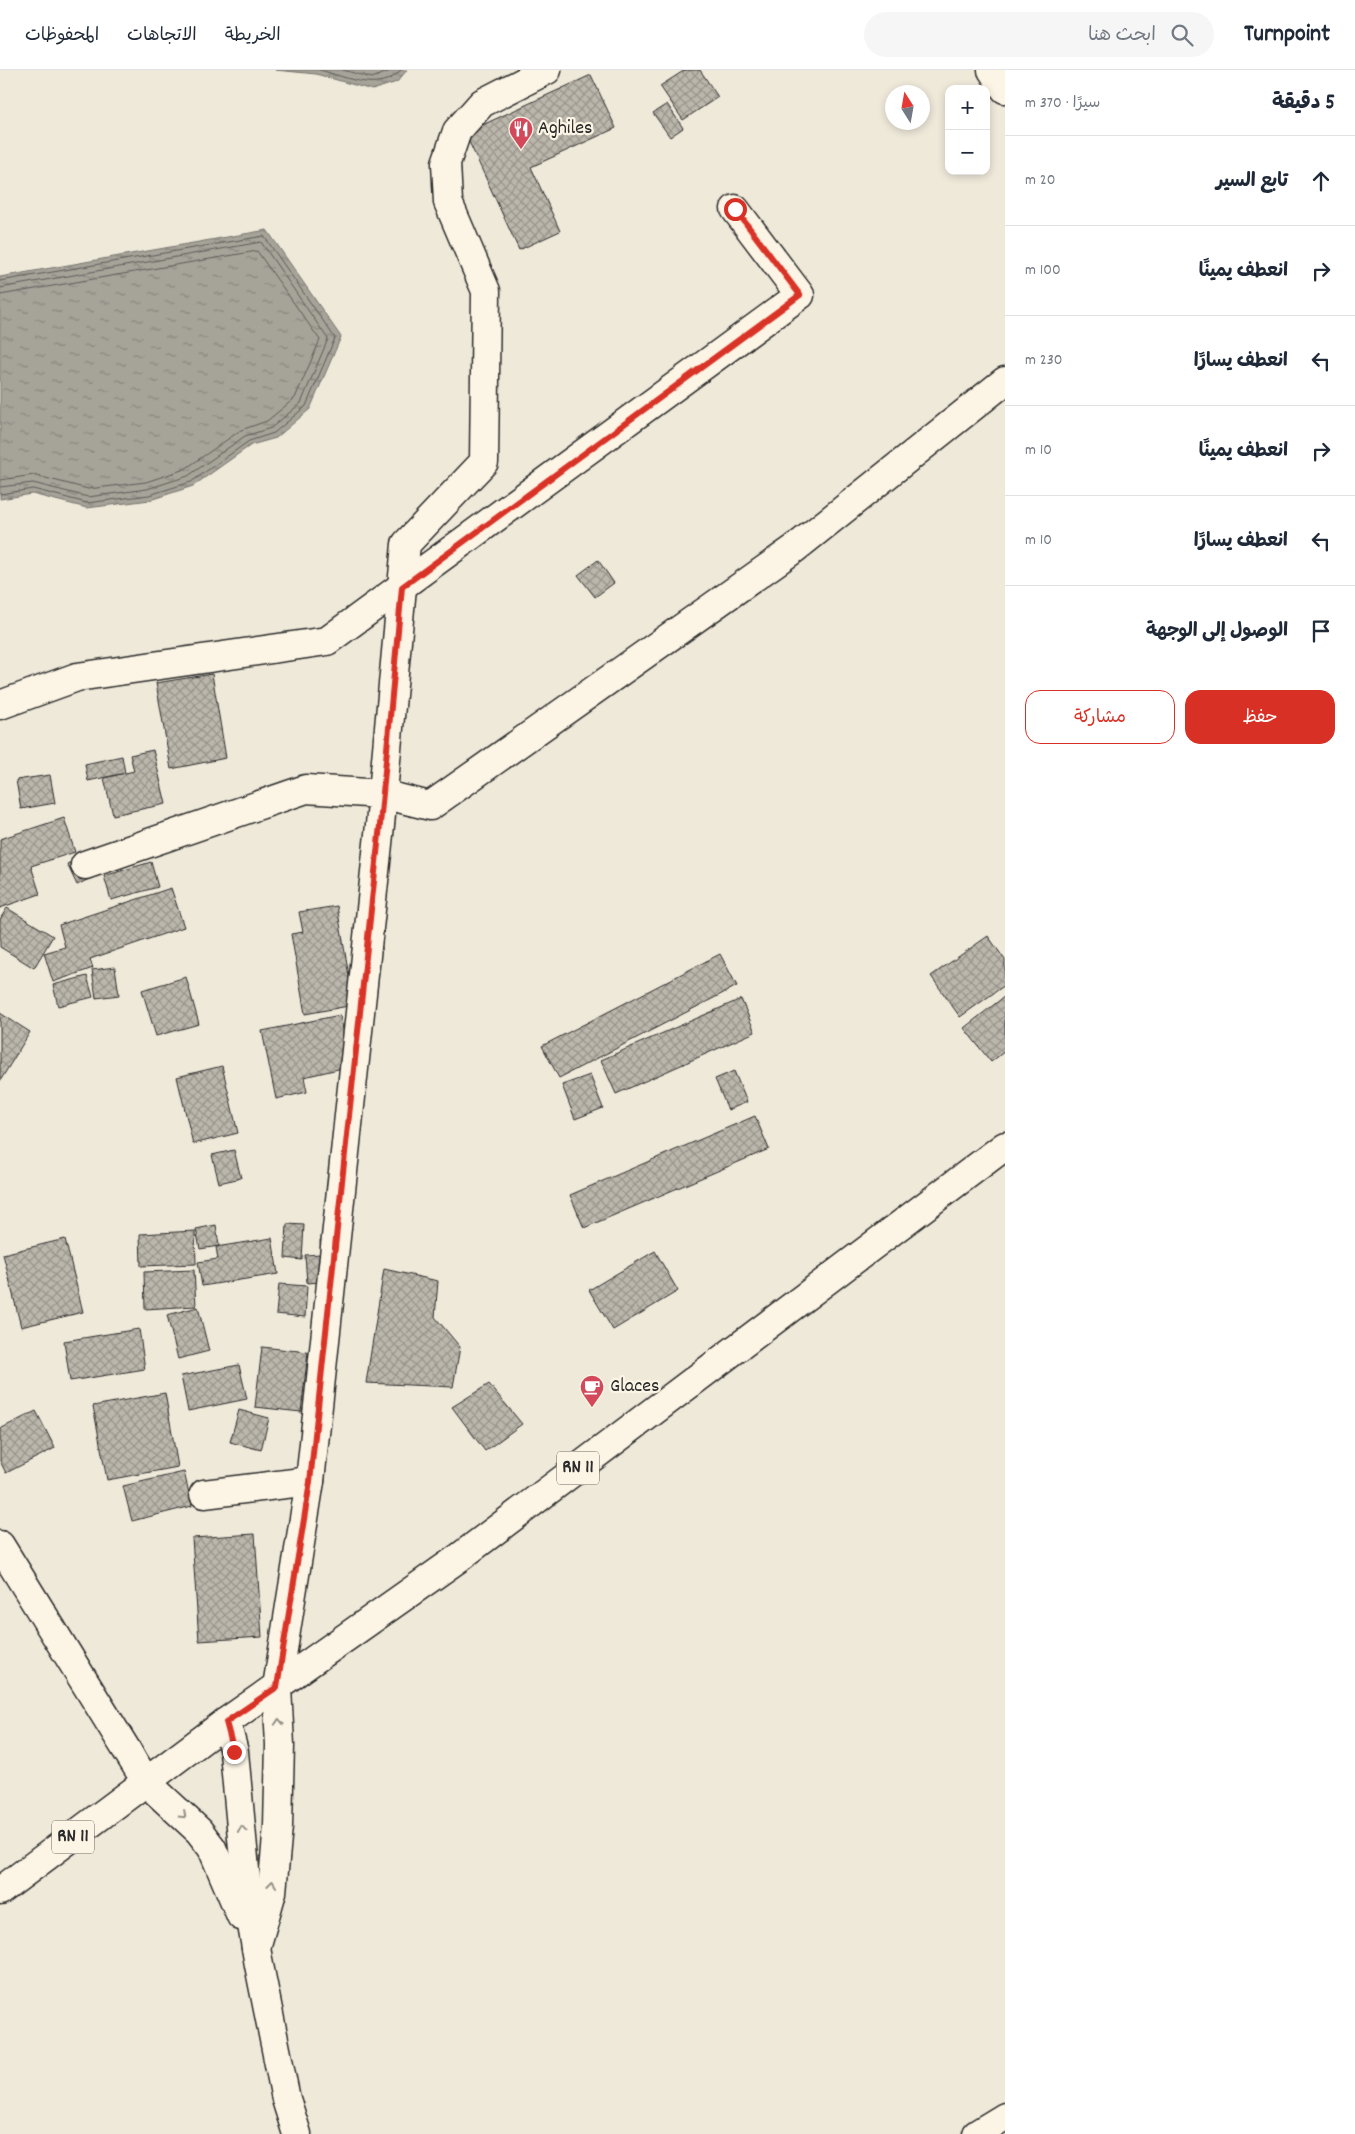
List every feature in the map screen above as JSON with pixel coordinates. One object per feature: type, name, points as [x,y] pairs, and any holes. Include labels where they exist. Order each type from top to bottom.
[{"type":"main road","points":[[258,1956],[272,1892],[278,1826],[280,1745],[277,1687],[310,1482],[382,794],[406,544],[484,462],[486,290],[448,202],[446,163],[456,131],[482,103],[547,70]]},
{"type":"main road","points":[[992,70],[1005,89]]},
{"type":"main road","points":[[0,705],[77,677],[327,641],[800,295],[735,209]]},
{"type":"main road","points":[[85,864],[306,789],[382,794],[430,806],[794,549],[1005,381]]},
{"type":"main road","name":"RN 11","points":[[0,1891],[226,1722],[460,1557],[1005,1146]]},
{"type":"main road","points":[[204,1494],[310,1482]]},
{"type":"main road","points":[[0,1545],[147,1782],[200,1831],[212,1848],[258,1956]]},
{"type":"main road","points":[[226,1722],[234,1752],[248,1902],[286,2099],[297,2134]]},
{"type":"main road","points":[[977,2134],[1005,2117]]},
{"type":"water","points":[[275,70],[407,70],[397,82],[372,90],[316,74]]},
{"type":"water","points":[[267,230],[341,337],[310,409],[276,438],[251,445],[193,486],[150,500],[87,508],[32,494],[0,499],[0,277]]},
{"type":"building","points":[[685,70],[700,70],[718,97],[683,120],[660,86]]},
{"type":"building","name":"Aghiles","points":[[591,75],[616,128],[531,167],[560,231],[519,250],[465,133]]},
{"type":"building","points":[[667,104],[683,128],[670,137],[653,113]]},
{"type":"building","points":[[598,560],[614,583],[595,597],[578,575]]},
{"type":"building","points":[[212,674],[226,758],[171,769],[156,683]]},
{"type":"building","points":[[153,750],[166,804],[113,815],[104,778],[134,771],[130,755]]},
{"type":"building","points":[[122,756],[125,773],[88,781],[85,764]]},
{"type":"building","points":[[50,775],[55,803],[21,809],[16,780]]},
{"type":"building","points":[[64,818],[75,852],[31,866],[40,894],[0,908],[0,839]]},
{"type":"building","points":[[85,856],[95,876],[77,885],[67,864]]},
{"type":"building","points":[[151,862],[158,887],[111,900],[104,876]]},
{"type":"building","points":[[171,888],[184,927],[90,959],[93,968],[53,982],[44,953],[65,947],[59,925]]},
{"type":"building","points":[[337,906],[354,1005],[305,1014],[291,934],[303,932],[299,912]]},
{"type":"building","points":[[7,908],[53,936],[34,968],[0,947],[0,919]]},
{"type":"building","points":[[988,936],[1005,960],[1005,985],[960,1017],[931,976]]},
{"type":"building","points":[[720,954],[737,986],[559,1078],[542,1046]]},
{"type":"building","points":[[115,967],[119,995],[96,998],[92,970]]},
{"type":"building","points":[[87,976],[93,997],[58,1006],[53,985]]},
{"type":"building","points":[[186,977],[199,1024],[156,1036],[142,990]]},
{"type":"building","points":[[1005,996],[1005,1051],[991,1062],[964,1028]]},
{"type":"building","points":[[741,999],[755,1032],[616,1094],[601,1060]]},
{"type":"building","points":[[0,1013],[30,1032],[0,1081]]},
{"type":"building","points":[[340,1015],[351,1066],[304,1077],[307,1092],[276,1099],[262,1031]]},
{"type":"building","points":[[222,1066],[238,1133],[193,1144],[177,1077]]},
{"type":"building","points":[[734,1071],[747,1102],[728,1110],[715,1079]]},
{"type":"building","points":[[590,1075],[603,1108],[575,1119],[562,1085]]},
{"type":"building","points":[[755,1116],[769,1149],[584,1228],[570,1195]]},
{"type":"building","points":[[234,1150],[241,1178],[219,1183],[212,1155]]},
{"type":"building","points":[[287,1224],[304,1225],[302,1260],[285,1258]]},
{"type":"building","points":[[216,1225],[219,1246],[200,1249],[196,1229]]},
{"type":"building","points":[[195,1231],[196,1264],[141,1266],[140,1234]]},
{"type":"building","points":[[272,1238],[278,1274],[202,1286],[198,1262],[218,1259],[216,1247]]},
{"type":"building","points":[[65,1239],[83,1312],[21,1327],[3,1254]]},
{"type":"building","points":[[320,1240],[331,1240],[335,1281],[307,1283],[305,1255],[321,1254]]},
{"type":"building","points":[[655,1251],[678,1291],[613,1330],[589,1290]]},
{"type":"building","points":[[384,1269],[438,1281],[435,1317],[460,1347],[453,1387],[366,1383]]},
{"type":"building","points":[[194,1270],[196,1306],[145,1309],[144,1272]]},
{"type":"building","points":[[279,1284],[307,1286],[305,1317],[276,1314]]},
{"type":"building","points":[[198,1307],[209,1351],[178,1359],[167,1315]]},
{"type":"building","points":[[139,1329],[145,1369],[70,1381],[64,1341]]},
{"type":"building","points":[[262,1347],[308,1352],[301,1412],[255,1407]]},
{"type":"building","points":[[239,1365],[247,1399],[188,1411],[181,1376]]},
{"type":"building","points":[[489,1384],[522,1424],[485,1451],[452,1407]]},
{"type":"building","points":[[165,1393],[178,1467],[107,1480],[93,1406]]},
{"type":"building","points":[[239,1410],[269,1418],[261,1450],[230,1442]]},
{"type":"building","points":[[36,1411],[55,1448],[6,1473],[0,1461],[0,1429]]},
{"type":"building","points":[[184,1472],[192,1506],[132,1521],[123,1486]]},
{"type":"building","points":[[255,1534],[262,1637],[199,1641],[192,1538]]},
{"type":"place","name":"Aghiles","points":[[521,150]]},
{"type":"place","name":"Glaces","points":[[592,1408]]},
{"type":"route","points":[[234,1752],[226,1722],[277,1687],[310,1482],[380,825],[402,587],[800,295],[735,209]]}]
